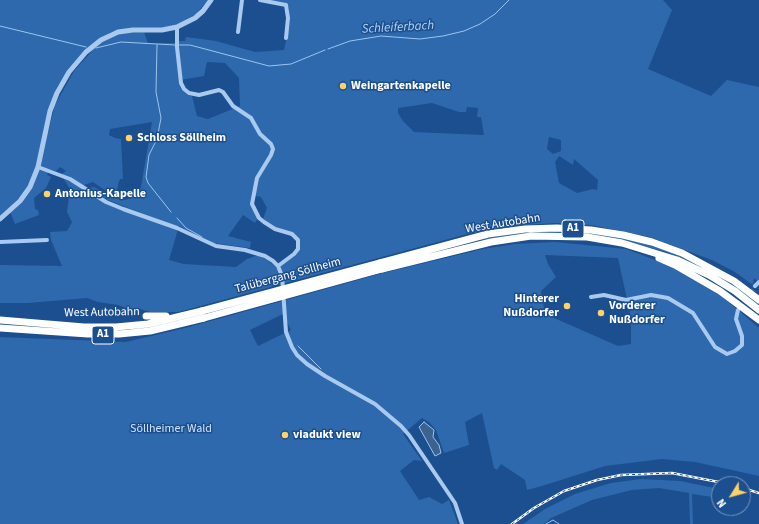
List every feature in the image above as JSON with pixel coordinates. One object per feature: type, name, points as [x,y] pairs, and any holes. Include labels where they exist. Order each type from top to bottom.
[{"type":"highway","name":"West Autobahn","points":[[381,266],[488,234],[525,229],[557,228],[591,230],[630,237],[682,253],[706,264],[734,281],[759,300]]},
{"type":"highway","name":"West Autobahn","points":[[381,266],[468,246],[531,236],[586,237],[648,249],[677,260],[709,275],[734,291],[759,310]]},
{"type":"highway","points":[[648,249],[659,258],[675,265],[720,291],[759,325]]},
{"type":"highway","name":"Talübergang Söllheim","points":[[203,314],[381,266]]},
{"type":"highway","points":[[742,309],[759,320]]},
{"type":"highway","name":"West Autobahn","points":[[0,320],[78,326],[116,327],[148,324],[184,315],[203,314]]},
{"type":"highway","name":"West Autobahn","points":[[0,328],[88,334],[119,334],[156,330],[203,314]]},
{"type":"highway","points":[[146,316],[184,315]]},
{"type":"street","points":[[0,219],[25,195],[38,168],[50,111],[57,93],[69,72],[86,52],[101,40],[118,32],[177,27],[195,18],[203,11],[210,0]]},
{"type":"street","points":[[238,32],[242,0]]},
{"type":"street","points":[[260,0],[286,4],[288,8],[286,38]]},
{"type":"street","points":[[177,27],[181,83],[184,89],[189,93],[199,95],[219,90],[223,92],[233,106],[252,118],[260,134],[271,144],[271,155],[257,178],[252,204],[257,214],[264,222],[275,229],[292,234],[298,240],[298,249],[294,254],[278,266]]},
{"type":"street","points":[[38,168],[70,179],[106,202],[177,228],[216,246],[245,250],[265,256],[278,266],[283,280],[286,332],[297,355],[325,376],[376,404],[401,426],[409,435],[455,503],[462,524]]},
{"type":"street","points":[[0,242],[47,240]]},
{"type":"street","points":[[755,286],[759,282]]},
{"type":"street","points":[[591,298],[604,295],[626,300],[650,296],[668,298],[693,312],[715,347],[727,354],[736,352],[742,345],[742,336],[736,319],[742,309]]},
{"type":"green space","points":[[0,0],[208,0],[197,13],[180,24],[161,28],[122,29],[111,32],[94,43],[69,68],[56,89],[43,131],[48,132],[55,105],[74,71],[92,51],[92,49],[101,42],[120,33],[144,32],[148,43],[178,43],[178,41],[185,41],[186,37],[216,41],[255,52],[284,50],[287,36],[289,9],[287,4],[283,2],[264,0],[663,0],[672,10],[648,69],[711,96],[727,80],[759,87],[759,282],[754,278],[753,285],[735,272],[712,260],[649,237],[591,225],[556,223],[523,225],[467,234],[178,312],[150,312],[137,308],[129,309],[87,298],[28,303],[0,303],[0,265],[62,266],[51,240],[50,232],[67,231],[72,222],[67,212],[70,189],[63,178],[63,173],[66,171],[60,167],[56,171],[49,169],[47,175],[51,177],[46,188],[34,198],[35,209],[38,210],[39,215],[15,224],[9,209],[0,217]],"holes":[[[207,62],[225,63],[239,78],[240,106],[208,119],[197,116],[192,96],[188,95],[181,89],[180,80],[204,76]],[[432,103],[459,112],[466,112],[467,107],[478,108],[477,117],[481,117],[484,135],[414,132],[403,121],[398,113],[398,108]],[[152,122],[141,187],[132,198],[125,200],[120,200],[94,187],[90,188],[108,200],[147,215],[108,201],[84,185],[93,182],[106,191],[114,194],[117,193],[120,179],[123,179],[121,139],[109,135],[110,129]],[[549,137],[561,140],[561,151],[553,154],[547,149]],[[559,156],[573,165],[574,159],[598,180],[597,190],[593,189],[577,193],[559,183],[555,162]],[[256,196],[261,197],[267,208],[263,219],[276,229],[299,239],[295,255],[277,268],[258,255],[247,259],[236,267],[184,264],[169,260],[179,226],[213,243],[250,248],[251,242],[228,236],[243,215],[255,223],[258,218],[252,200]]]},
{"type":"green space","points":[[532,231],[581,231],[638,241],[666,250],[697,263],[719,275],[759,303],[759,306],[697,265],[666,252],[609,237],[580,234],[531,233],[481,240],[452,247],[480,239]]},
{"type":"green space","name":"Söllheimer Wald","points":[[555,242],[626,249],[666,264],[702,283],[723,297],[759,328],[759,476],[695,462],[662,459],[605,466],[527,490],[525,480],[501,464],[497,470],[494,468],[482,413],[465,422],[469,445],[444,453],[436,430],[429,422],[422,418],[403,434],[422,461],[414,460],[400,471],[419,500],[429,497],[442,504],[449,500],[458,524],[0,524],[0,337],[126,342],[189,327],[383,273],[483,249],[515,244]],"holes":[[[545,255],[618,258],[631,318],[631,344],[618,346],[545,314],[541,291],[556,277],[548,264]],[[283,314],[291,330],[258,346],[250,330]]]},
{"type":"green space","points":[[641,479],[680,481],[711,487],[711,497],[692,494],[693,524],[690,524],[689,493],[659,488],[632,490],[592,500],[551,518],[544,524],[523,524],[545,509],[575,494],[611,483]]},
{"type":"shaded area","points":[[424,422],[434,430],[433,437],[439,445],[441,453],[435,456],[419,427]]},
{"type":"waterway","name":"Schleiferbach","points":[[328,49],[350,41],[381,36],[420,39],[464,31],[480,24],[495,14],[509,0]]},
{"type":"waterway","name":"Schleiferbach","points":[[0,26],[86,47]]},
{"type":"waterway","name":"Schleiferbach","points":[[96,48],[121,42],[175,45]]},
{"type":"waterway","points":[[157,45],[156,92],[161,118],[157,139],[149,155],[146,177],[148,183],[171,212]]},
{"type":"waterway","name":"Schleiferbach","points":[[179,45],[190,45],[269,66],[291,64],[325,50]]},
{"type":"waterway","points":[[177,218],[186,228],[202,237]]},
{"type":"waterway","points":[[298,346],[321,369]]},
{"type":"waterway","points":[[546,524],[553,520],[559,524]]},
{"type":"tunnel","points":[[740,307],[755,286]]},
{"type":"railway","points":[[512,524],[534,508],[564,491],[597,480],[621,475],[672,473],[711,481]]},
{"type":"railway","points":[[751,490],[759,493]]},
{"type":"place","name":"Weingartenkapelle","points":[[343,86]]},
{"type":"place","name":"Schloss Söllheim","points":[[129,138]]},
{"type":"place","name":"Antonius-Kapelle","points":[[47,194]]},
{"type":"place","name":"Hinterer Nußdorfer","points":[[567,306]]},
{"type":"place","name":"Vorderer Nußdorfer","points":[[601,313]]},
{"type":"place","name":"viadukt view","points":[[285,435]]}]
